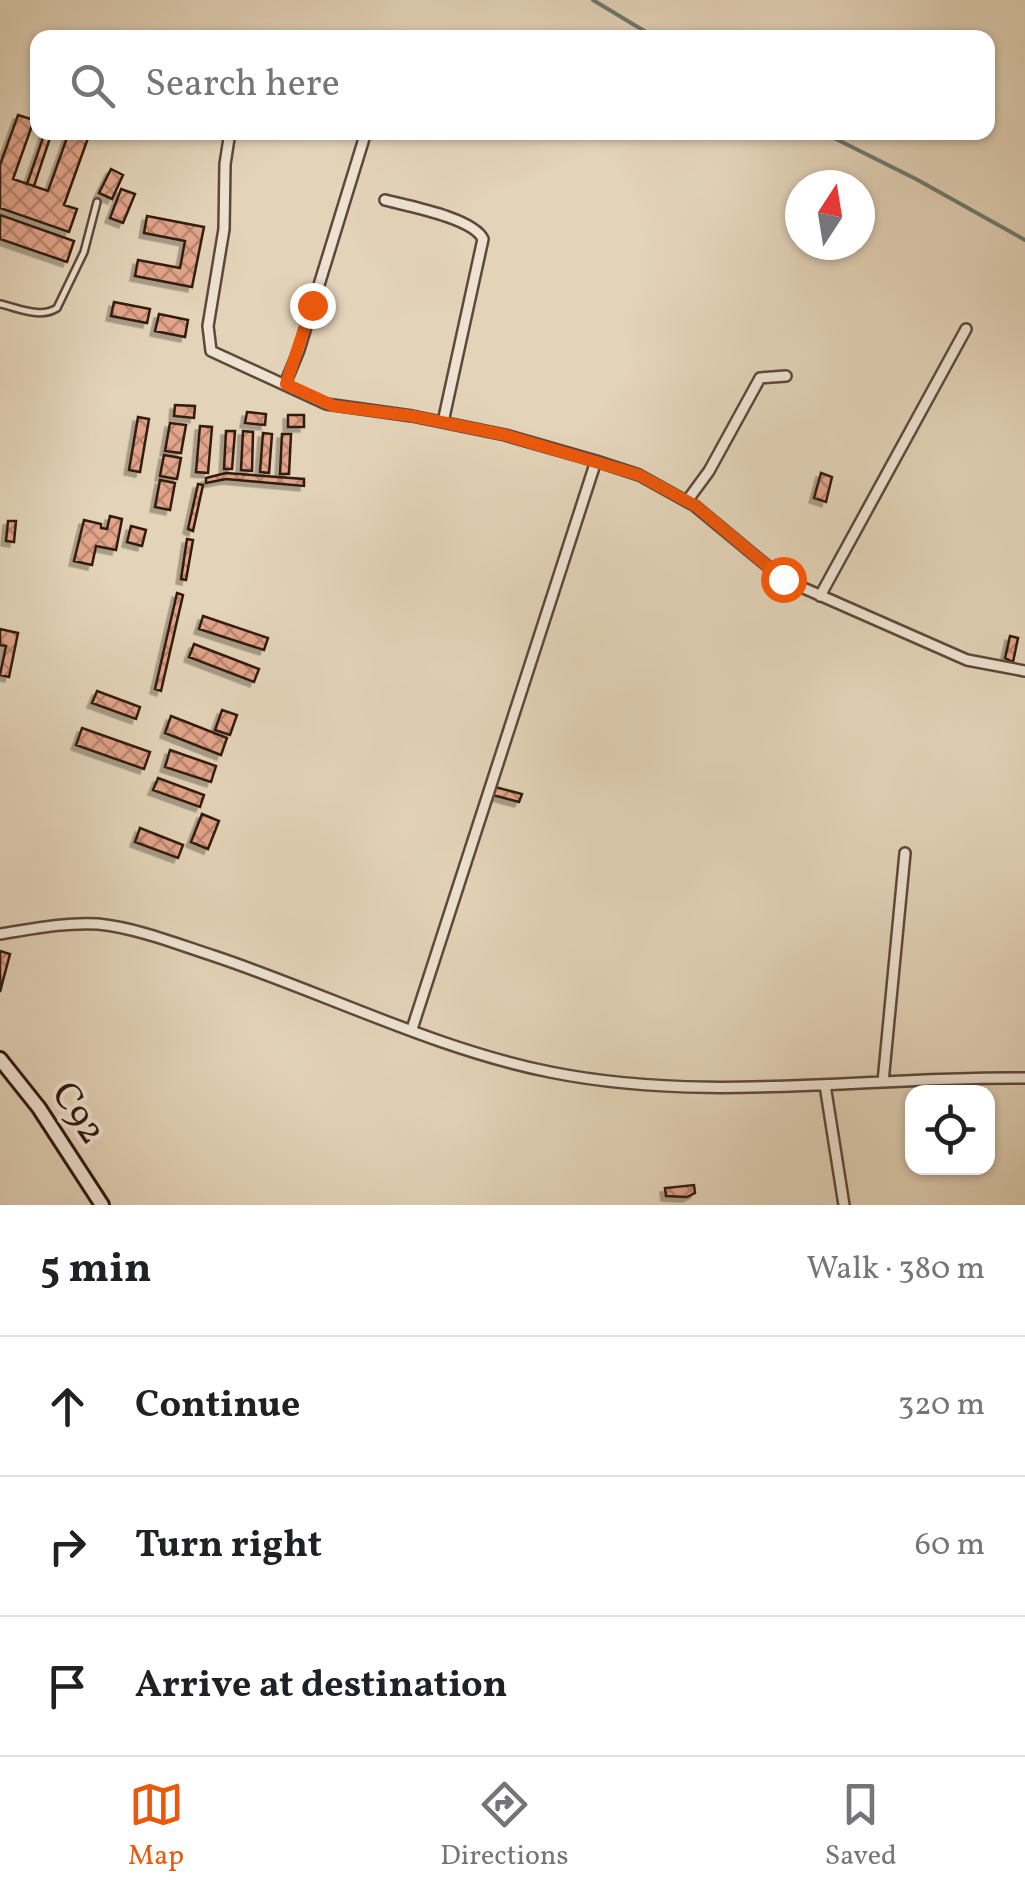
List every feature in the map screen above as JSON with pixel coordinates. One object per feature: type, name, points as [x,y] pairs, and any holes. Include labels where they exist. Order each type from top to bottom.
[{"type":"main road","name":"C92","points":[[0,1059],[39,1108],[102,1205]]},
{"type":"street","points":[[229,140],[224,229],[208,326],[208,345],[219,357],[334,406],[443,422],[535,442],[639,475],[687,501],[727,530],[773,572],[820,596],[967,660],[1025,672]]},
{"type":"street","points":[[286,384],[364,140]]},
{"type":"street","points":[[385,200],[466,224],[479,231],[483,239],[443,422]]},
{"type":"street","points":[[820,596],[966,329]]},
{"type":"street","points":[[687,501],[709,471],[760,378],[786,376]]},
{"type":"street","points":[[412,1029],[596,461]]},
{"type":"street","points":[[884,1082],[905,853]]},
{"type":"street","points":[[0,934],[70,923],[133,932],[281,979],[412,1029],[547,1071],[644,1087],[777,1088],[948,1077],[1025,1078]]},
{"type":"street","points":[[825,1086],[844,1205]]},
{"type":"lane","points":[[0,304],[35,313],[57,308],[84,252],[97,202]]},
{"type":"building","points":[[18,115],[30,119],[30,131],[13,179],[48,191],[66,140],[87,140],[64,205],[77,209],[69,232],[0,208],[0,165]]},
{"type":"building","points":[[42,140],[49,140],[34,186],[27,184]]},
{"type":"building","points":[[111,169],[123,175],[112,199],[99,193]]},
{"type":"building","points":[[121,189],[135,194],[123,223],[110,218]]},
{"type":"building","points":[[0,215],[74,241],[67,262],[0,239]]},
{"type":"building","points":[[147,216],[204,227],[192,287],[135,276],[138,260],[180,268],[185,241],[144,233]]},
{"type":"building","points":[[114,302],[150,309],[147,323],[111,316]]},
{"type":"building","points":[[159,314],[188,320],[185,337],[155,331]]},
{"type":"building","points":[[175,405],[195,406],[194,418],[174,416]]},
{"type":"building","points":[[247,412],[266,414],[265,425],[245,423]]},
{"type":"building","points":[[288,415],[304,415],[304,427],[288,427]]},
{"type":"building","points":[[138,417],[149,419],[140,472],[129,470]]},
{"type":"building","points":[[170,423],[186,425],[181,453],[165,451]]},
{"type":"building","points":[[200,426],[212,427],[208,473],[196,472]]},
{"type":"building","points":[[226,431],[235,431],[232,469],[224,469]]},
{"type":"building","points":[[243,431],[253,432],[252,471],[241,470]]},
{"type":"building","points":[[263,433],[272,434],[269,473],[260,472]]},
{"type":"building","points":[[282,434],[291,434],[289,474],[280,474]]},
{"type":"building","points":[[164,455],[181,458],[177,479],[160,476]]},
{"type":"building","points":[[226,473],[304,479],[304,486],[226,479],[206,483],[206,478]]},
{"type":"building","points":[[821,473],[832,477],[826,502],[814,498]]},
{"type":"building","points":[[160,480],[175,483],[170,510],[155,507]]},
{"type":"building","points":[[198,484],[203,485],[193,531],[188,529]]},
{"type":"building","points":[[110,516],[122,519],[116,550],[96,546],[92,565],[74,561],[84,520],[107,529]]},
{"type":"building","points":[[8,521],[16,521],[14,542],[6,541]]},
{"type":"building","points":[[131,526],[146,530],[142,546],[127,542]]},
{"type":"building","points":[[187,539],[193,540],[186,580],[181,579]]},
{"type":"building","points":[[177,593],[183,595],[161,691],[155,689]]},
{"type":"building","points":[[203,616],[268,638],[264,650],[199,629]]},
{"type":"building","points":[[0,629],[18,633],[9,677],[0,675],[6,646],[0,645]]},
{"type":"building","points":[[1010,636],[1018,638],[1013,662],[1005,658]]},
{"type":"building","points":[[194,644],[259,669],[254,682],[189,657]]},
{"type":"building","points":[[97,691],[140,707],[136,719],[92,703]]},
{"type":"building","points":[[222,710],[237,715],[230,735],[215,730]]},
{"type":"building","points":[[171,716],[227,738],[221,755],[165,733]]},
{"type":"building","points":[[82,728],[150,752],[144,769],[76,745]]},
{"type":"building","points":[[170,750],[216,766],[211,782],[165,767]]},
{"type":"building","points":[[158,778],[204,795],[200,807],[153,790]]},
{"type":"building","points":[[495,787],[522,794],[519,802],[493,795]]},
{"type":"building","points":[[202,814],[219,821],[208,849],[191,842]]},
{"type":"building","points":[[140,828],[183,845],[178,858],[135,842]]},
{"type":"building","points":[[0,951],[10,954],[0,992]]},
{"type":"building","points":[[694,1185],[695,1193],[687,1197],[666,1196],[665,1188]]},
{"type":"waterway","points":[[593,0],[643,30]]},
{"type":"waterway","points":[[838,140],[1025,240]]},
{"type":"route","points":[[312,305],[286,384],[302,394],[334,406],[412,416],[505,435],[639,475],[696,506],[783,579]]}]
